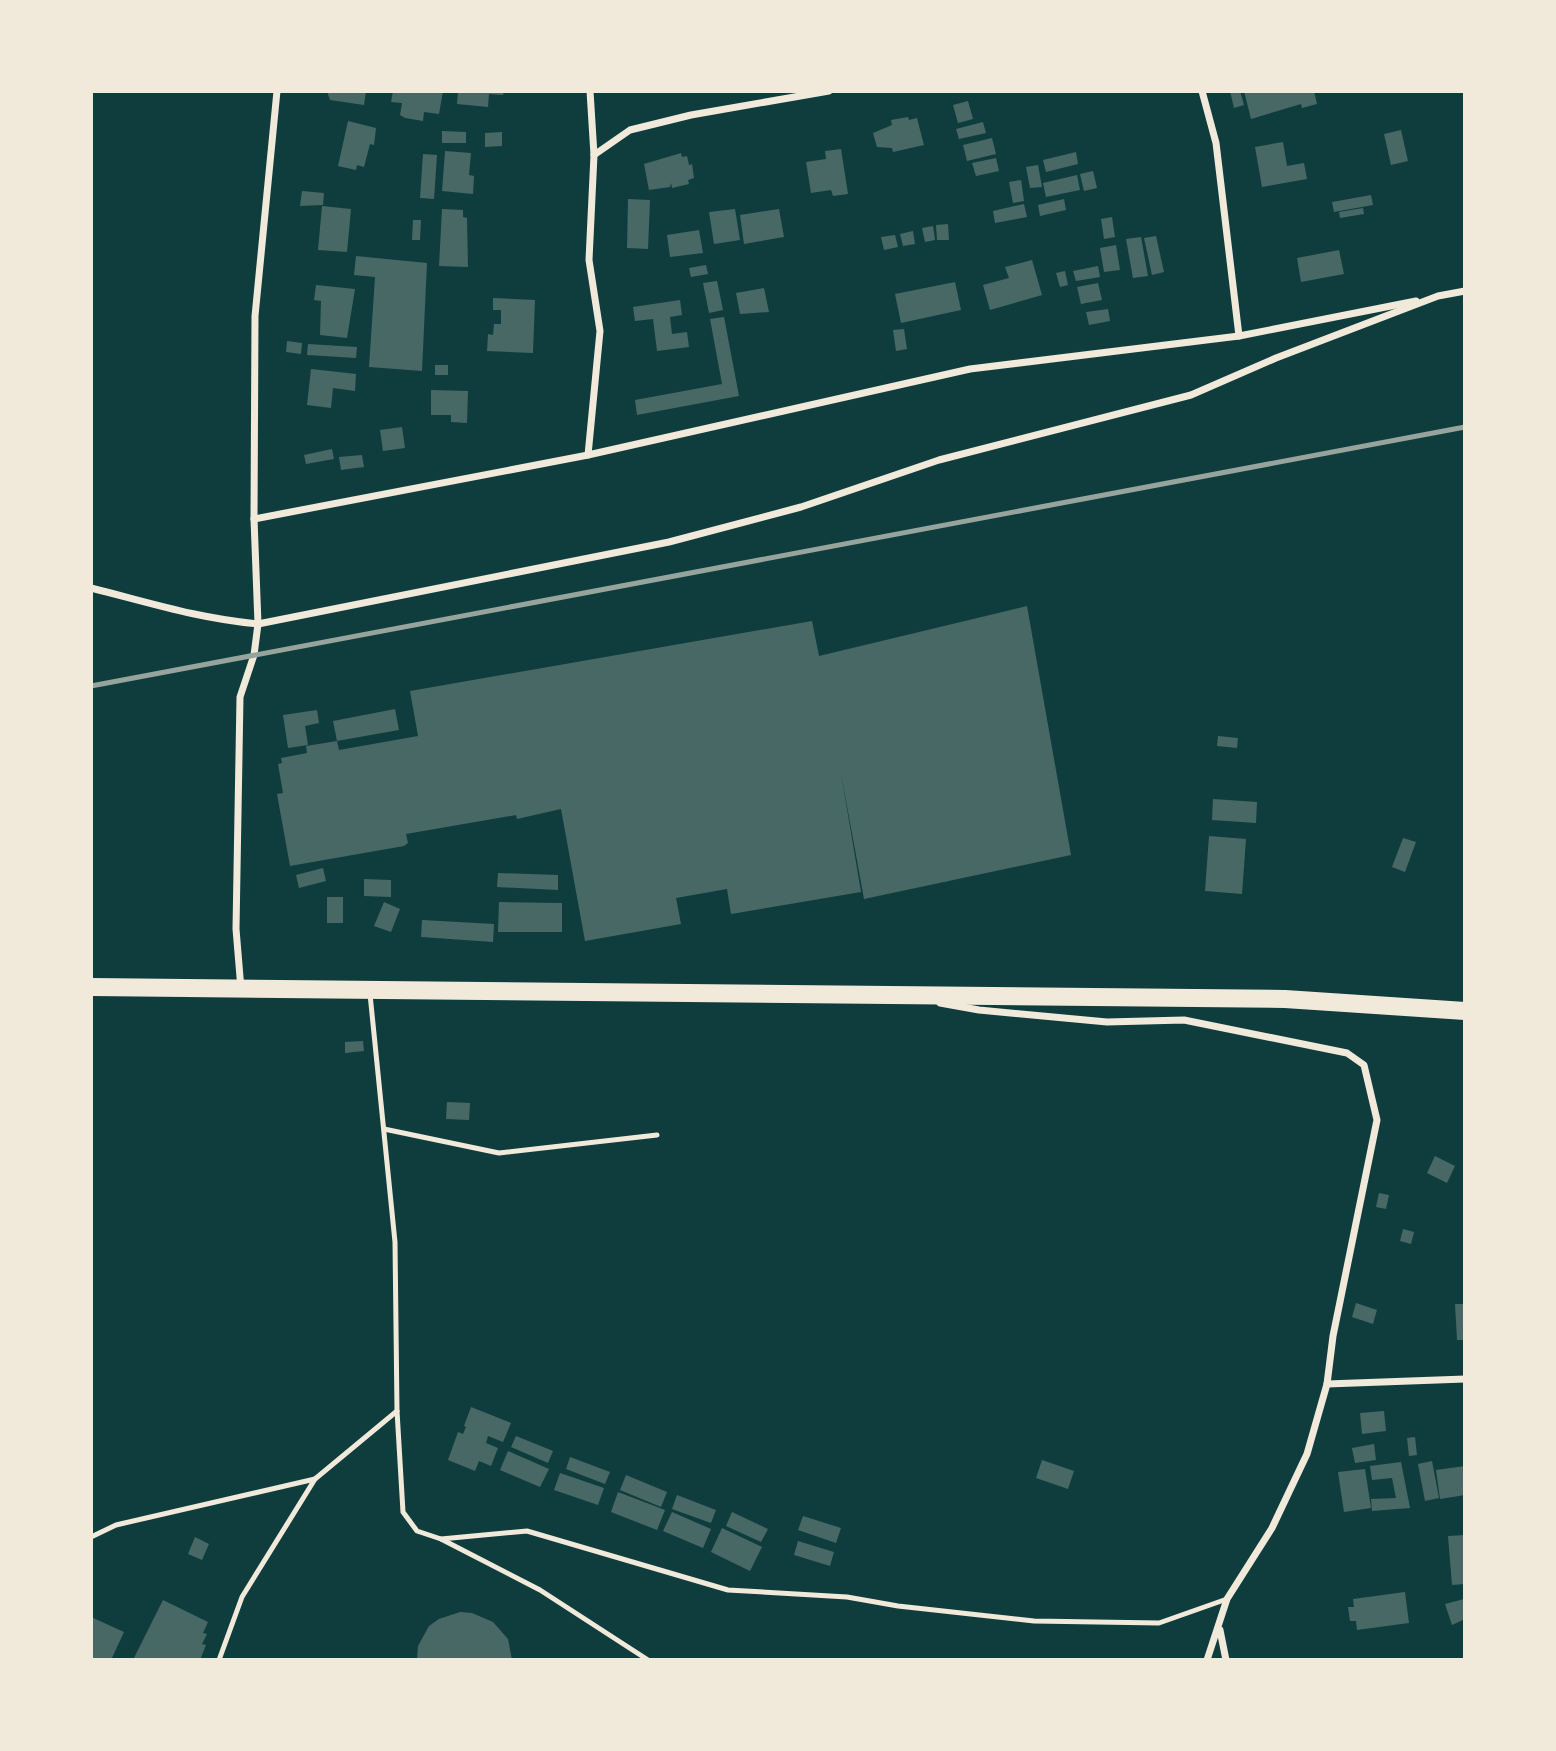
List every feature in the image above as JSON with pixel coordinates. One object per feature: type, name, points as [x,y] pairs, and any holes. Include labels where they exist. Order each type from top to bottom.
[{"type":"highway","points":[[91,987],[1285,999],[1465,1011]]},
{"type":"street","points":[[241,990],[236,929],[240,697],[254,655],[258,624],[254,519],[255,316],[277,91]]},
{"type":"street","points":[[588,455],[600,331],[589,260],[594,155],[590,91]]},
{"type":"street","points":[[594,155],[630,130],[691,115],[829,91]]},
{"type":"street","points":[[1202,91],[1216,143],[1239,336]]},
{"type":"street","points":[[254,519],[588,455],[970,369],[1239,336],[1465,291]]},
{"type":"street","points":[[91,588],[213,620],[258,624],[669,542],[801,507],[939,460],[1191,395],[1276,358],[1438,296]]},
{"type":"street","points":[[898,996],[979,1010],[1107,1022],[1184,1020],[1347,1052],[1364,1065],[1377,1120],[1333,1336],[1327,1384],[1307,1454],[1272,1528],[1227,1599],[1208,1660]]},
{"type":"street","points":[[1327,1384],[1465,1379]]},
{"type":"street","points":[[1220,1628],[1226,1660]]},
{"type":"lane","points":[[370,991],[395,1242],[397,1411],[403,1512],[417,1531],[441,1539],[540,1590],[648,1660]]},
{"type":"lane","points":[[384,1129],[499,1153],[657,1135]]},
{"type":"lane","points":[[219,1660],[242,1597],[315,1479],[397,1411]]},
{"type":"lane","points":[[91,1537],[116,1525],[315,1479]]},
{"type":"lane","points":[[441,1539],[527,1531],[728,1590],[847,1597],[898,1606],[1034,1621],[1159,1623],[1227,1599]]},
{"type":"building","points":[[327,91],[366,91],[364,105],[330,100]]},
{"type":"building","points":[[393,91],[443,91],[439,114],[424,112],[423,121],[405,118],[400,115],[402,103],[391,102]]},
{"type":"building","points":[[458,91],[504,91],[503,95],[489,94],[488,107],[457,104]]},
{"type":"building","points":[[1230,91],[1240,91],[1244,105],[1234,108]]},
{"type":"building","points":[[1244,91],[1314,91],[1317,104],[1302,108],[1301,104],[1251,119]]},
{"type":"building","points":[[968,101],[973,119],[958,123],[953,105]]},
{"type":"building","points":[[908,117],[909,120],[917,118],[924,145],[893,152],[892,148],[877,147],[873,133],[892,125],[891,120]]},
{"type":"building","points":[[348,121],[376,128],[374,145],[370,144],[364,167],[357,165],[356,170],[338,166]]},
{"type":"building","points":[[983,122],[986,133],[959,139],[956,129]]},
{"type":"building","points":[[1401,130],[1408,161],[1391,165],[1384,134]]},
{"type":"building","points":[[442,131],[466,132],[466,143],[442,143]]},
{"type":"building","points":[[502,132],[502,146],[485,147],[485,133]]},
{"type":"building","points":[[992,138],[996,154],[967,161],[963,145]]},
{"type":"building","points":[[1283,142],[1287,166],[1304,163],[1307,179],[1262,187],[1255,147]]},
{"type":"building","points":[[841,149],[848,194],[833,196],[831,190],[811,193],[806,162],[826,159],[825,151]]},
{"type":"building","points":[[445,151],[471,153],[469,175],[474,176],[473,194],[442,191]]},
{"type":"building","points":[[1076,152],[1078,164],[1046,172],[1043,160]]},
{"type":"building","points":[[681,153],[682,157],[687,156],[689,165],[692,164],[694,178],[688,180],[689,184],[672,188],[671,183],[670,187],[649,190],[644,164]]},
{"type":"building","points":[[423,154],[437,155],[434,199],[420,198]]},
{"type":"building","points":[[996,158],[999,171],[976,176],[972,163]]},
{"type":"building","points":[[1038,165],[1042,187],[1030,188],[1026,167]]},
{"type":"building","points":[[1093,171],[1097,188],[1084,191],[1080,174]]},
{"type":"building","points":[[1077,175],[1080,190],[1046,197],[1043,183]]},
{"type":"building","points":[[1021,180],[1024,201],[1013,203],[1009,182]]},
{"type":"building","points":[[302,191],[324,193],[323,205],[300,206]]},
{"type":"building","points":[[1371,195],[1373,205],[1334,212],[1332,202]]},
{"type":"building","points":[[628,199],[650,200],[648,249],[627,248]]},
{"type":"building","points":[[1064,199],[1066,210],[1040,216],[1038,205]]},
{"type":"building","points":[[1024,204],[1027,217],[995,223],[993,211]]},
{"type":"building","points":[[322,206],[351,209],[347,252],[318,250]]},
{"type":"building","points":[[1363,208],[1364,214],[1340,218],[1339,212]]},
{"type":"building","points":[[442,209],[463,210],[463,217],[467,218],[468,267],[439,266]]},
{"type":"building","points":[[735,209],[740,240],[714,244],[709,212]]},
{"type":"building","points":[[779,209],[784,237],[744,244],[740,215]]},
{"type":"building","points":[[1112,217],[1115,237],[1104,239],[1101,219]]},
{"type":"building","points":[[413,220],[421,220],[420,240],[412,240]]},
{"type":"building","points":[[948,224],[949,240],[937,240],[936,225]]},
{"type":"building","points":[[933,226],[935,240],[925,242],[922,228]]},
{"type":"building","points":[[699,230],[703,253],[670,257],[667,235]]},
{"type":"building","points":[[913,231],[915,244],[903,246],[900,234]]},
{"type":"building","points":[[895,235],[898,247],[884,250],[881,237]]},
{"type":"building","points":[[1156,236],[1164,272],[1152,275],[1144,238]]},
{"type":"building","points":[[1141,237],[1148,276],[1133,278],[1126,239]]},
{"type":"building","points":[[1116,245],[1120,270],[1104,272],[1100,248]]},
{"type":"building","points":[[1339,250],[1344,274],[1301,282],[1297,258]]},
{"type":"building","points":[[356,256],[427,263],[422,371],[369,367],[375,277],[354,275]]},
{"type":"building","points":[[1032,260],[1042,295],[990,310],[983,285],[1009,278],[1005,267]]},
{"type":"building","points":[[706,265],[708,274],[691,277],[689,268]]},
{"type":"building","points":[[1098,266],[1100,277],[1076,281],[1073,271]]},
{"type":"building","points":[[1065,271],[1068,285],[1060,287],[1056,273]]},
{"type":"building","points":[[717,281],[723,310],[709,313],[703,283]]},
{"type":"building","points":[[955,282],[961,310],[901,323],[895,294]]},
{"type":"building","points":[[1098,283],[1102,300],[1081,304],[1077,287]]},
{"type":"building","points":[[316,285],[355,289],[347,338],[320,335],[321,301],[314,300]]},
{"type":"building","points":[[764,288],[769,312],[740,314],[736,293]]},
{"type":"building","points":[[493,298],[535,300],[533,353],[487,351],[488,334],[493,335],[494,324],[501,324],[501,310],[493,310]]},
{"type":"building","points":[[680,300],[682,315],[670,317],[672,334],[687,332],[689,347],[657,351],[653,319],[635,321],[633,307]]},
{"type":"building","points":[[1108,309],[1110,321],[1089,325],[1086,312]]},
{"type":"building","points":[[724,317],[739,396],[637,415],[635,400],[722,384],[710,319]]},
{"type":"building","points":[[904,329],[907,349],[896,351],[893,330]]},
{"type":"building","points":[[287,341],[302,343],[301,354],[286,352]]},
{"type":"building","points":[[308,344],[357,347],[356,358],[307,355]]},
{"type":"building","points":[[435,365],[448,365],[448,375],[435,375]]},
{"type":"building","points":[[311,369],[356,374],[355,391],[333,388],[331,408],[307,405]]},
{"type":"building","points":[[431,390],[468,391],[467,423],[451,422],[451,415],[431,415]]},
{"type":"building","points":[[402,427],[405,448],[383,451],[380,430]]},
{"type":"building","points":[[332,449],[334,459],[306,464],[304,455]]},
{"type":"building","points":[[362,455],[364,467],[341,470],[339,457]]},
{"type":"building","points":[[1027,606],[1071,855],[864,899],[841,773],[861,892],[731,914],[727,889],[676,898],[681,924],[585,941],[561,809],[517,819],[516,815],[406,834],[408,843],[404,846],[290,866],[277,794],[283,793],[278,764],[282,763],[281,758],[307,753],[306,746],[337,741],[339,750],[418,736],[410,691],[812,621],[819,656]]},
{"type":"building","points":[[395,709],[399,730],[337,741],[333,721]]},
{"type":"building","points":[[317,710],[319,723],[305,726],[308,745],[288,748],[283,715]]},
{"type":"building","points":[[1218,736],[1238,738],[1237,748],[1217,746]]},
{"type":"building","points":[[1213,799],[1257,802],[1256,823],[1212,820]]},
{"type":"building","points":[[1209,836],[1246,839],[1242,894],[1205,891]]},
{"type":"building","points":[[1403,838],[1416,842],[1405,872],[1392,867]]},
{"type":"building","points":[[323,868],[326,881],[299,888],[296,875]]},
{"type":"building","points":[[498,873],[558,875],[558,890],[497,887]]},
{"type":"building","points":[[364,879],[391,880],[391,897],[364,896]]},
{"type":"building","points":[[327,897],[343,897],[343,923],[327,923]]},
{"type":"building","points":[[384,902],[400,909],[391,932],[374,926]]},
{"type":"building","points":[[499,902],[562,903],[562,932],[498,932]]},
{"type":"building","points":[[422,920],[494,924],[493,942],[421,937]]},
{"type":"building","points":[[363,1041],[364,1051],[345,1053],[345,1042]]},
{"type":"building","points":[[447,1102],[470,1103],[469,1120],[446,1119]]},
{"type":"building","points":[[1435,1156],[1455,1166],[1447,1183],[1427,1173]]},
{"type":"building","points":[[1379,1193],[1389,1195],[1386,1209],[1376,1207]]},
{"type":"building","points":[[1403,1229],[1414,1232],[1411,1244],[1400,1241]]},
{"type":"building","points":[[1356,1303],[1377,1310],[1373,1324],[1352,1317]]},
{"type":"building","points":[[1455,1304],[1465,1304],[1465,1340],[1457,1340]]},
{"type":"building","points":[[471,1407],[511,1423],[503,1442],[488,1436],[486,1443],[498,1448],[491,1466],[479,1461],[475,1471],[448,1460],[458,1432],[463,1434]]},
{"type":"building","points":[[1384,1411],[1386,1431],[1362,1434],[1360,1413]]},
{"type":"building","points":[[516,1436],[553,1451],[548,1463],[511,1447]]},
{"type":"building","points":[[1415,1437],[1417,1455],[1409,1456],[1407,1438]]},
{"type":"building","points":[[1374,1444],[1376,1460],[1355,1463],[1352,1448]]},
{"type":"building","points":[[508,1451],[549,1469],[540,1487],[500,1470]]},
{"type":"building","points":[[570,1457],[610,1472],[605,1484],[566,1469]]},
{"type":"building","points":[[1042,1460],[1074,1471],[1068,1489],[1036,1478]]},
{"type":"building","points":[[1432,1461],[1439,1498],[1425,1501],[1418,1464]]},
{"type":"building","points":[[1401,1462],[1410,1508],[1372,1511],[1371,1499],[1396,1498],[1392,1478],[1372,1480],[1370,1466]]},
{"type":"building","points":[[1465,1466],[1465,1495],[1440,1499],[1436,1470]]},
{"type":"building","points":[[1365,1469],[1371,1508],[1344,1512],[1338,1472]]},
{"type":"building","points":[[560,1473],[604,1488],[598,1505],[554,1490]]},
{"type":"building","points":[[626,1475],[667,1492],[661,1507],[620,1490]]},
{"type":"building","points":[[618,1492],[665,1510],[657,1530],[611,1512]]},
{"type":"building","points":[[677,1495],[716,1510],[711,1523],[672,1509]]},
{"type":"building","points":[[672,1512],[711,1529],[703,1548],[663,1531]]},
{"type":"building","points":[[732,1512],[768,1529],[761,1542],[726,1526]]},
{"type":"building","points":[[803,1516],[841,1528],[836,1543],[798,1530]]},
{"type":"building","points":[[722,1528],[762,1547],[750,1571],[711,1552]]},
{"type":"building","points":[[1465,1535],[1465,1584],[1452,1585],[1448,1536]]},
{"type":"building","points":[[195,1537],[209,1544],[202,1560],[188,1554]]},
{"type":"building","points":[[798,1541],[834,1552],[830,1566],[794,1555]]},
{"type":"building","points":[[1405,1592],[1409,1623],[1357,1630],[1356,1621],[1350,1621],[1348,1607],[1354,1607],[1353,1599]]},
{"type":"building","points":[[1464,1599],[1465,1619],[1452,1625],[1445,1604]]},
{"type":"building","points":[[163,1600],[208,1622],[203,1633],[207,1634],[202,1644],[206,1645],[200,1660],[133,1660]]},
{"type":"building","points":[[460,1612],[472,1613],[493,1622],[508,1639],[512,1660],[417,1660],[418,1646],[429,1626],[439,1619]]},
{"type":"building","points":[[91,1617],[124,1632],[111,1660],[91,1660]]},
{"type":"railway","points":[[91,686],[1465,427]]}]
